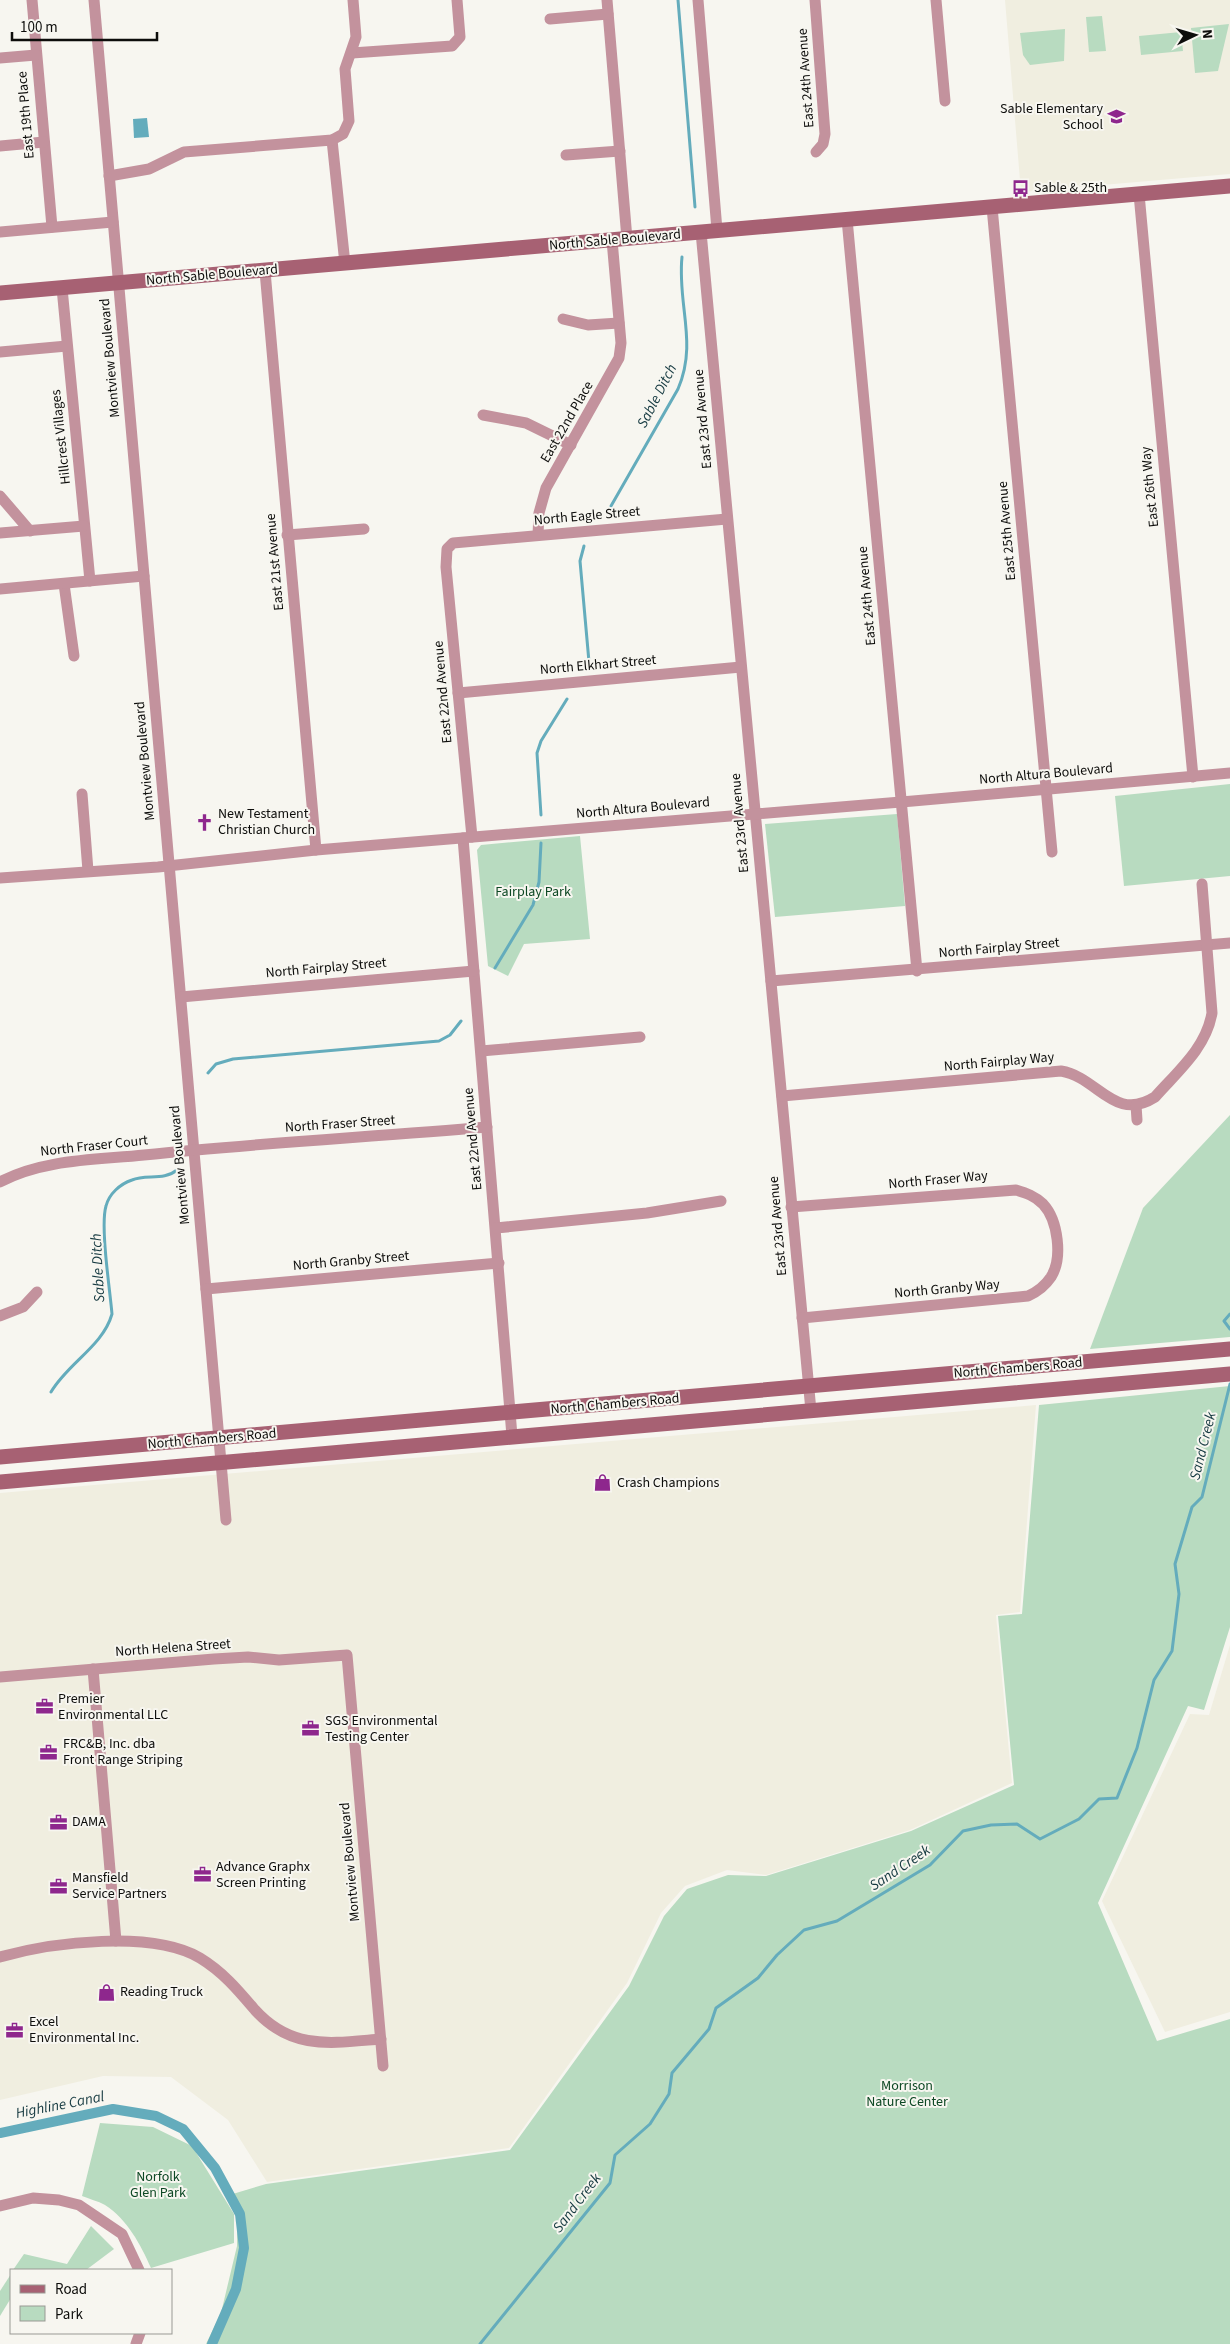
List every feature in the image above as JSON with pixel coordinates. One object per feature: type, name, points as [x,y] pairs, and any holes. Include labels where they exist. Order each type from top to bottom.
[{"type":"main road","name":"North Sable Boulevard","points":[[0,293],[1230,186]]},
{"type":"main road","name":"North Chambers Road","points":[[0,1457],[1230,1349]]},
{"type":"main road","name":"North Chambers Road","points":[[0,1482],[1230,1374]]},
{"type":"street","name":"East 19th Place","points":[[32,0],[52,227]]},
{"type":"street","name":"Montview Boulevard","points":[[94,0],[226,1520]]},
{"type":"street","points":[[109,176],[149,170],[184,152],[332,140],[343,134],[349,121],[345,69],[356,37],[352,0]]},
{"type":"street","points":[[352,53],[452,46],[460,37],[457,0]]},
{"type":"street","name":"East 22nd Place","points":[[538,535],[541,500],[619,358],[621,343],[619,323],[620,151],[606,0]]},
{"type":"street","points":[[698,0],[717,230]]},
{"type":"street","name":"East 24th Avenue","points":[[815,0],[826,134],[823,144],[816,152]]},
{"type":"street","points":[[936,0],[945,101]]},
{"type":"street","points":[[550,19],[608,14]]},
{"type":"street","points":[[0,58],[36,55]]},
{"type":"street","points":[[332,140],[345,264]]},
{"type":"street","points":[[0,146],[44,142]]},
{"type":"street","points":[[566,155],[620,151]]},
{"type":"street","name":"East 26th Way","points":[[1139,194],[1193,777]]},
{"type":"street","name":"East 25th Avenue","points":[[992,207],[1052,852]]},
{"type":"street","name":"East 24th Avenue","points":[[847,219],[917,971]]},
{"type":"street","points":[[0,232],[113,222]]},
{"type":"street","name":"East 23rd Avenue","points":[[701,232],[811,1411]]},
{"type":"street","name":"East 21st Avenue","points":[[265,271],[316,850]]},
{"type":"street","name":"Hillcrest Villages","points":[[62,288],[90,581]]},
{"type":"street","points":[[563,319],[588,325],[619,323]]},
{"type":"street","points":[[0,352],[67,346]]},
{"type":"street","points":[[483,415],[526,422],[571,445]]},
{"type":"street","points":[[0,496],[30,531]]},
{"type":"street","name":"North Eagle Street","points":[[450,545],[727,518]]},
{"type":"street","points":[[0,533],[84,526]]},
{"type":"street","points":[[287,535],[364,529]]},
{"type":"street","name":"East 22nd Avenue","points":[[450,545],[445,553],[458,693],[474,971],[512,1436]]},
{"type":"street","points":[[0,589],[144,576]]},
{"type":"street","points":[[64,584],[74,656]]},
{"type":"street","name":"North Elkhart Street","points":[[458,693],[741,667]]},
{"type":"street","name":"North Altura Boulevard","points":[[0,878],[1230,773]]},
{"type":"street","points":[[82,794],[88,871]]},
{"type":"street","points":[[1137,1120],[1136,1105],[1155,1097],[1200,1046],[1207,1034],[1212,1013],[1202,884]]},
{"type":"street","name":"North Fairplay Street","points":[[771,981],[917,971],[1230,943]]},
{"type":"street","name":"North Fairplay Street","points":[[180,997],[474,971]]},
{"type":"street","points":[[481,1051],[640,1036]]},
{"type":"street","name":"North Fairplay Way","points":[[782,1096],[1061,1072],[1080,1077],[1113,1102],[1136,1105]]},
{"type":"street","name":"North Fraser Street","points":[[194,1150],[488,1126]]},
{"type":"street","name":"North Fraser Court","points":[[0,1182],[33,1168],[194,1150]]},
{"type":"street","name":"North Fraser Way","points":[[791,1206],[1016,1190],[1038,1200],[1046,1208],[1054,1223],[1056,1241]]},
{"type":"street","points":[[496,1228],[647,1212],[721,1201]]},
{"type":"street","name":"North Granby Way","points":[[802,1318],[1028,1296],[1042,1288],[1053,1274],[1057,1256],[1056,1241]]},
{"type":"street","name":"North Granby Street","points":[[206,1288],[499,1263]]},
{"type":"street","points":[[0,1316],[23,1307],[37,1292]]},
{"type":"street","name":"Montview Boulevard","points":[[348,1655],[383,2066]]},
{"type":"street","name":"North Helena Street","points":[[0,1677],[248,1657],[278,1660],[348,1655]]},
{"type":"street","points":[[93,1669],[116,1941]]},
{"type":"street","points":[[0,1957],[52,1946],[116,1941],[150,1943],[172,1947],[198,1957],[218,1969],[268,2022],[294,2038],[331,2043],[381,2039]]},
{"type":"street","points":[[0,2206],[33,2198],[51,2199],[79,2206],[122,2234],[138,2269]]},
{"type":"shaded area","points":[[1005,0],[1230,0],[1230,174],[1021,192]]},
{"type":"shaded area","points":[[1036,1405],[1020,1612],[996,1615],[1012,1783],[910,1830],[766,1875],[727,1870],[685,1886],[661,1913],[627,1983],[509,2148],[267,2182],[228,2120],[171,2077],[103,2076],[0,2100],[0,1493]]},
{"type":"shaded area","points":[[1230,1645],[1230,2012],[1165,2032],[1102,1901],[1190,1714],[1209,1715]]},
{"type":"green space","points":[[1102,16],[1106,51],[1089,52],[1086,17]]},
{"type":"green space","points":[[1229,24],[1218,71],[1195,73],[1191,28]]},
{"type":"green space","points":[[1065,29],[1064,61],[1030,65],[1023,55],[1020,33]]},
{"type":"green space","points":[[1181,32],[1183,51],[1141,55],[1139,36]]},
{"type":"green space","points":[[1230,784],[1230,876],[1124,886],[1115,796]]},
{"type":"green space","points":[[897,814],[905,906],[775,917],[765,824]]},
{"type":"green space","name":"Fairplay Park","points":[[580,836],[590,939],[524,944],[508,976],[488,966],[477,850],[481,845]]},
{"type":"green space","points":[[1230,1115],[1230,1337],[1090,1349],[1143,1208]]},
{"type":"green space","name":"Morrison Nature Center","points":[[1230,1386],[1230,1627],[1204,1710],[1188,1706],[1098,1903],[1157,2041],[1230,2019],[1230,2344],[206,2344],[221,2313],[237,2246],[237,2214],[226,2196],[266,2184],[510,2150],[629,1986],[664,1916],[687,1889],[728,1875],[766,1876],[911,1831],[1014,1785],[998,1616],[1022,1614],[1039,1405]]},
{"type":"green space","name":"Norfolk Glen Park","points":[[100,2123],[153,2127],[192,2146],[234,2214],[234,2243],[151,2268],[143,2250],[127,2225],[105,2205],[82,2196]]},
{"type":"green space","points":[[91,2226],[114,2249],[87,2269],[14,2269],[24,2254],[67,2264]]},
{"type":"green space","points":[[10,2276],[10,2300],[0,2316],[0,2291]]},
{"type":"water","points":[[147,118],[149,137],[134,138],[133,119]]},
{"type":"waterway","name":"Sable Ditch","points":[[678,0],[695,207]]},
{"type":"waterway","name":"Sable Ditch","points":[[611,506],[678,389],[684,372],[687,339],[682,291],[682,257]]},
{"type":"waterway","name":"Sable Ditch","points":[[584,546],[580,561],[589,662]]},
{"type":"waterway","name":"Sable Ditch","points":[[541,815],[537,753],[541,741],[567,699]]},
{"type":"waterway","name":"Sable Ditch","points":[[495,968],[533,905],[539,882],[541,843]]},
{"type":"waterway","name":"Sable Ditch","points":[[208,1073],[216,1064],[233,1059],[439,1041],[450,1035],[461,1021]]},
{"type":"waterway","name":"Sable Ditch","points":[[51,1392],[66,1372],[101,1336],[112,1314],[104,1228],[104,1215],[110,1197],[119,1187],[137,1178],[161,1176],[177,1170]]},
{"type":"waterway","name":"Sand Creek","points":[[1230,1314],[1224,1321],[1230,1329]]},
{"type":"waterway","name":"Sand Creek","points":[[480,2344],[610,2183],[615,2155],[650,2124],[669,2094],[672,2073],[709,2029],[716,2008],[758,1978],[777,1955],[804,1930],[837,1921],[930,1865],[963,1831],[991,1825],[1017,1824],[1040,1839],[1079,1819],[1099,1799],[1117,1798],[1137,1748],[1154,1680],[1172,1651],[1179,1594],[1175,1564],[1192,1507],[1202,1497],[1230,1384]]},
{"type":"waterway","name":"Highline Canal","points":[[0,2133],[113,2109],[156,2116],[183,2129],[215,2168],[240,2214],[244,2248],[236,2289],[212,2344]]},
{"type":"place","name":"Sable Elementary School","points":[[1117,117]]},
{"type":"place","name":"Sable & 25th","points":[[1020,188]]},
{"type":"place","name":"New Testament Christian Church","points":[[204,822]]},
{"type":"place","name":"Crash Champions","points":[[603,1483]]},
{"type":"place","name":"Premier Environmental LLC","points":[[44,1707]]},
{"type":"place","name":"SGS Environmental Testing Center","points":[[311,1729]]},
{"type":"place","name":"FRC&B, Inc. dba Front Range Striping","points":[[49,1752]]},
{"type":"place","name":"DAMA","points":[[58,1822]]},
{"type":"place","name":"Advance Graphx Screen Printing","points":[[202,1875]]},
{"type":"place","name":"Mansfield Service Partners","points":[[58,1886]]},
{"type":"place","name":"Reading Truck","points":[[106,1992]]},
{"type":"place","name":"Excel Environmental Inc.","points":[[15,2030]]}]
